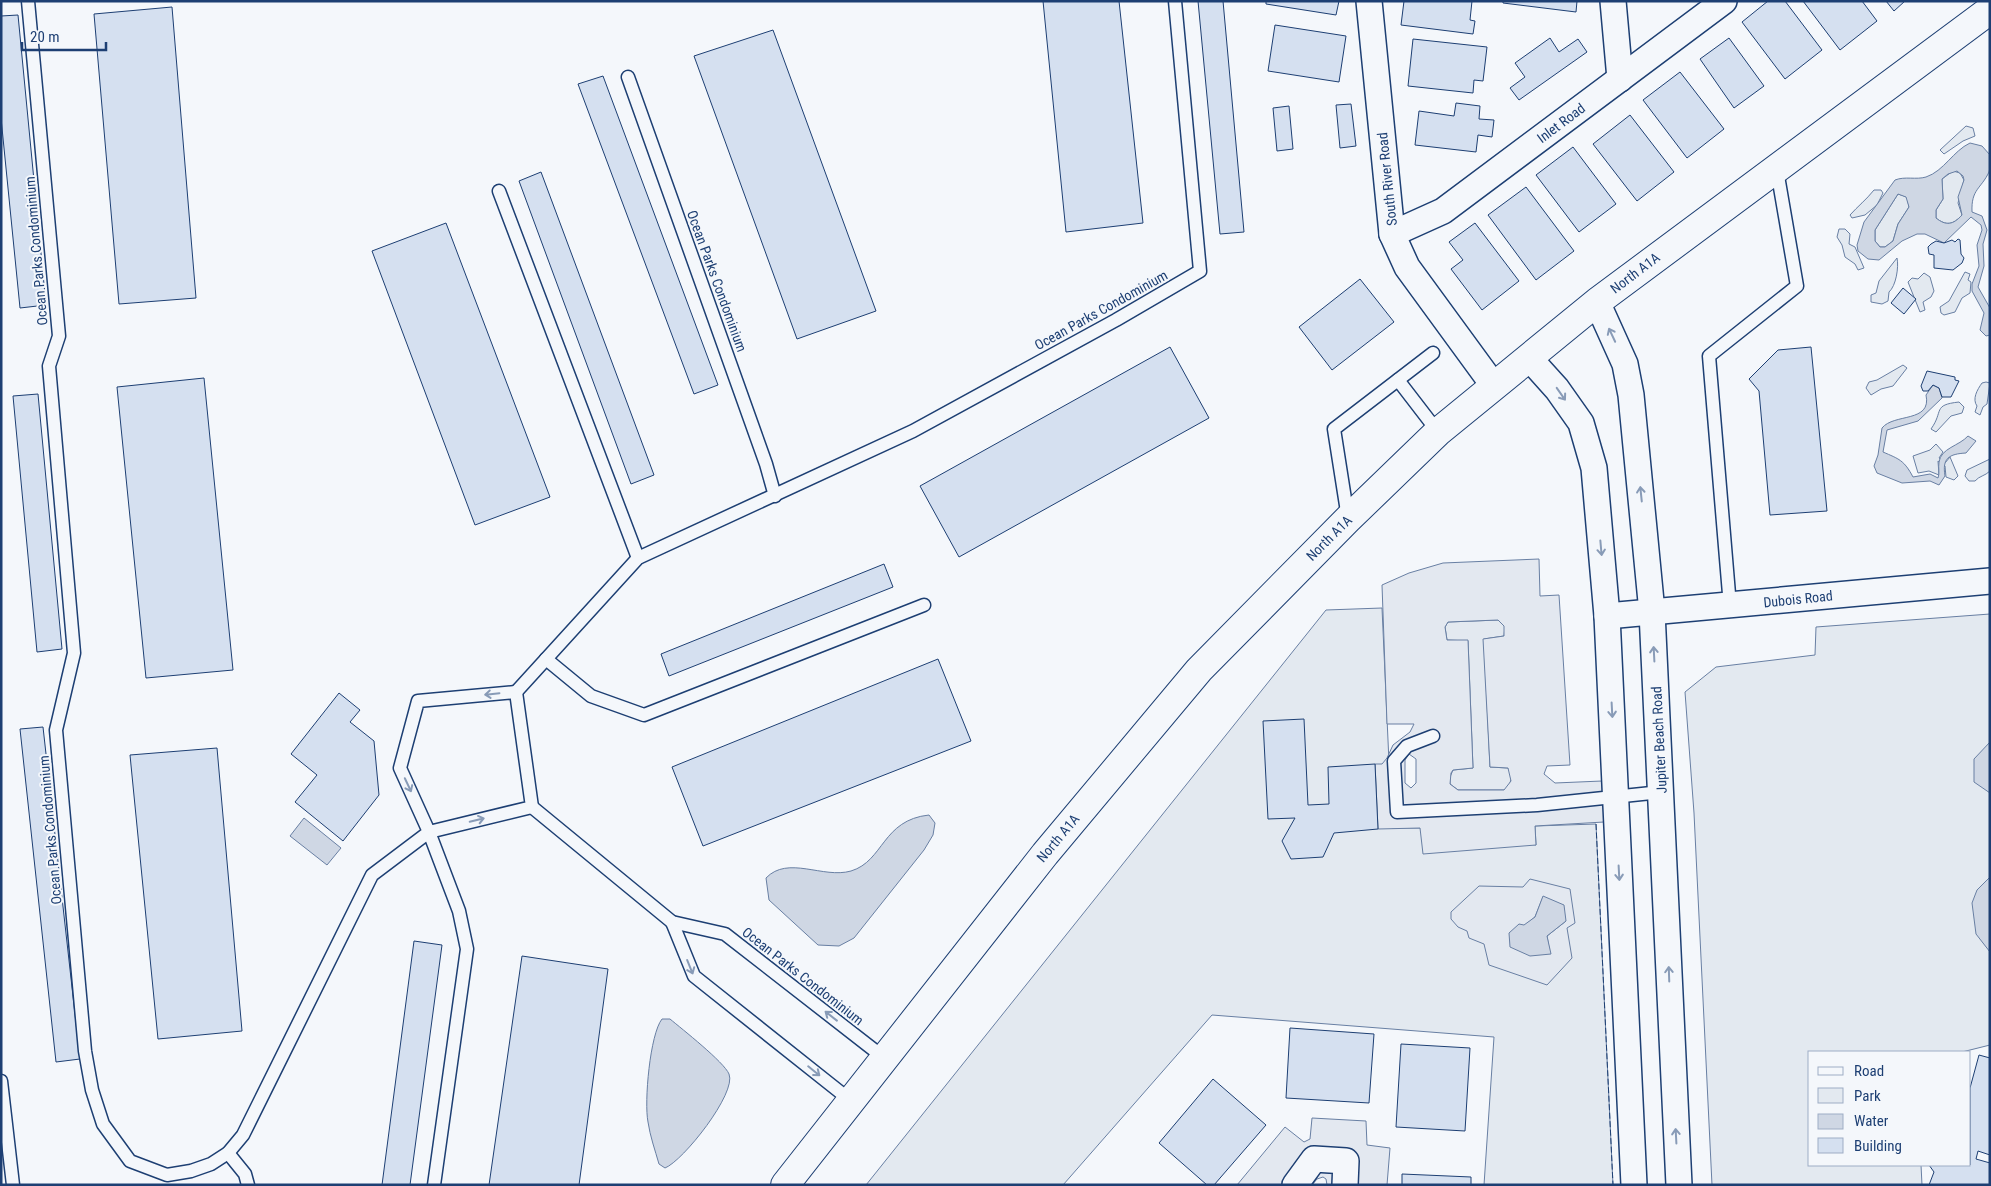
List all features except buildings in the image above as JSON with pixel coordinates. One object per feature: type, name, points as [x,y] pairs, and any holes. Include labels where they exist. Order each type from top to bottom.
[{"type":"street","name":"South River Road","points":[[1369,1],[1392,234],[1407,267],[1494,386]]},
{"type":"street","points":[[1613,1],[1620,79]]},
{"type":"street","name":"Inlet Road","points":[[1392,234],[1443,211],[1724,1]]},
{"type":"street","name":"North A1A","points":[[785,1185],[883,1057],[1045,854],[1199,670],[1348,519],[1438,432],[1597,302],[1990,10]]},
{"type":"street","name":"Jupiter Beach Road","points":[[1597,302],[1625,364],[1631,395],[1652,612],[1679,1185]]},
{"type":"street","points":[[1529,358],[1555,386],[1581,423],[1594,468],[1607,616],[1634,1185]]},
{"type":"street","name":"Dubois Road","points":[[1607,616],[1990,581]]},
{"type":"street","points":[[1295,1185],[1314,1159],[1346,1161],[1345,1185]]},
{"type":"lane","name":"Ocean Parks Condominium","points":[[28,1],[59,336],[49,366],[74,653],[56,730],[85,1051],[92,1090],[103,1124],[130,1161],[167,1175],[198,1169],[211,1164],[228,1153],[243,1135],[372,874],[429,832],[532,807],[672,922],[725,934],[883,1057]]},
{"type":"lane","name":"Ocean Parks Condominium","points":[[516,692],[638,558],[913,431],[1116,320],[1200,271],[1175,1]]},
{"type":"lane","name":"Ocean Parks Condominium","points":[[628,77],[766,464],[775,496]]},
{"type":"lane","points":[[1730,606],[1709,356],[1797,286],[1777,170]]},
{"type":"lane","points":[[498,191],[638,558]]},
{"type":"lane","points":[[1348,519],[1334,429],[1432,353]]},
{"type":"lane","points":[[1398,380],[1438,432]]},
{"type":"lane","points":[[546,659],[591,696],[644,715],[924,605]]},
{"type":"lane","points":[[434,1185],[467,949],[459,910],[429,832],[400,768],[418,701],[516,692],[532,807]]},
{"type":"lane","points":[[1433,736],[1407,746],[1394,761],[1397,812],[1537,805],[1661,792]]},
{"type":"lane","points":[[672,922],[694,976],[850,1100]]},
{"type":"lane","points":[[1,1081],[13,1185]]},
{"type":"lane","points":[[228,1153],[245,1174],[248,1185]]},
{"type":"green space","points":[[1966,126],[1973,128],[1975,136],[1963,141],[1944,154],[1940,150]]},
{"type":"green space","points":[[1953,171],[1960,173],[1964,180],[1958,203],[1962,215],[1956,221],[1946,223],[1936,218],[1936,210],[1943,199],[1942,179]]},
{"type":"green space","points":[[1874,190],[1881,190],[1883,193],[1877,205],[1865,215],[1852,218],[1850,215]]},
{"type":"green space","points":[[1898,194],[1907,197],[1909,207],[1898,224],[1893,241],[1885,247],[1880,247],[1875,241],[1875,230]]},
{"type":"green space","points":[[1839,229],[1845,229],[1850,234],[1849,244],[1855,247],[1864,268],[1858,270],[1855,264],[1845,257],[1842,245],[1837,237]]},
{"type":"green space","points":[[1897,258],[1896,276],[1889,292],[1888,301],[1882,304],[1871,302],[1871,295],[1876,293],[1879,281]]},
{"type":"green space","points":[[1965,272],[1970,274],[1968,280],[1971,282],[1970,293],[1962,298],[1955,312],[1944,315],[1941,313],[1940,307],[1949,301]]},
{"type":"green space","points":[[1924,273],[1930,277],[1934,291],[1931,297],[1923,302],[1925,310],[1920,312],[1908,282],[1912,278],[1918,279]]},
{"type":"green space","points":[[1903,365],[1907,368],[1893,386],[1881,389],[1871,395],[1866,388],[1869,382],[1877,380]]},
{"type":"green space","points":[[1982,383],[1990,383],[1987,404],[1983,407],[1980,415],[1975,412],[1977,406],[1975,397]]},
{"type":"green space","points":[[1959,402],[1964,407],[1962,413],[1951,416],[1936,432],[1931,429],[1942,407]]},
{"type":"green space","points":[[1936,444],[1943,452],[1939,458],[1945,463],[1950,457],[1958,476],[1954,480],[1946,477],[1945,466],[1938,461],[1939,475],[1929,471],[1918,473],[1913,456],[1930,450]]},
{"type":"green space","points":[[1990,459],[1990,471],[1975,481],[1969,481],[1965,476],[1967,470]]},
{"type":"green space","points":[[1382,608],[1392,828],[1420,828],[1536,845],[1535,826],[1596,824],[1613,1185],[1484,1185],[1494,1037],[1212,1015],[1063,1185],[866,1185],[1326,610]]},
{"type":"green space","points":[[1990,614],[1990,1045],[1966,1051],[1808,1051],[1808,1166],[1921,1166],[1922,1185],[1712,1185],[1694,813],[1685,692],[1716,667],[1815,655],[1816,627]]},
{"type":"green space","points":[[1498,620],[1505,626],[1504,636],[1484,639],[1490,767],[1508,768],[1511,779],[1505,790],[1458,790],[1450,784],[1453,770],[1473,768],[1468,641],[1447,640],[1445,627],[1448,622]]},
{"type":"shaded area","points":[[1539,559],[1540,596],[1559,595],[1570,765],[1547,766],[1544,774],[1555,783],[1602,781],[1604,822],[1535,826],[1536,845],[1423,854],[1420,828],[1378,829],[1375,764],[1382,764],[1393,745],[1410,732],[1414,724],[1387,724],[1382,585],[1409,573],[1443,563]],"holes":[[[1498,620],[1504,626],[1504,636],[1483,639],[1490,767],[1508,768],[1511,781],[1504,790],[1458,790],[1450,784],[1453,770],[1473,768],[1468,640],[1447,640],[1445,627],[1448,622]],[[1409,754],[1416,759],[1416,783],[1411,788],[1405,783],[1405,760]]]},
{"type":"shaded area","points":[[1530,879],[1570,889],[1575,923],[1567,928],[1572,958],[1547,985],[1489,965],[1484,944],[1469,938],[1467,931],[1458,927],[1451,919],[1451,912],[1479,886],[1523,887]],"holes":[[[1543,897],[1566,921],[1547,936],[1550,954],[1519,925],[1524,926],[1535,917]]]},
{"type":"shaded area","points":[[1312,1118],[1366,1121],[1367,1145],[1390,1148],[1387,1185],[1327,1185],[1326,1179],[1323,1177],[1317,1179],[1312,1185],[1237,1185],[1285,1127],[1304,1142],[1310,1139]]},
{"type":"water","points":[[1970,143],[1982,146],[1990,155],[1989,172],[1975,194],[1972,204],[1972,212],[1982,216],[1987,230],[1983,244],[1984,266],[1978,287],[1990,308],[1990,335],[1986,336],[1980,330],[1984,313],[1972,291],[1972,284],[1979,266],[1977,245],[1982,230],[1981,225],[1971,217],[1944,243],[1925,234],[1917,234],[1902,241],[1879,260],[1868,259],[1858,251],[1857,245],[1864,222],[1895,180],[1926,177],[1938,170]],"holes":[[[1957,171],[1963,176],[1964,180],[1958,197],[1962,215],[1956,221],[1946,223],[1936,218],[1936,210],[1943,199],[1942,179],[1948,174]],[[1898,194],[1906,197],[1909,207],[1898,224],[1893,241],[1885,247],[1880,247],[1875,241],[1875,230]]]},
{"type":"water","points":[[1933,385],[1939,388],[1942,398],[1918,421],[1887,430],[1883,452],[1901,461],[1913,477],[1930,474],[1938,478],[1940,457],[1943,453],[1968,436],[1976,441],[1966,453],[1955,454],[1948,458],[1944,470],[1945,476],[1939,485],[1930,481],[1902,483],[1877,473],[1874,466],[1878,455],[1882,428],[1888,423],[1918,414],[1923,410],[1926,404],[1926,395]]},
{"type":"water","points":[[1990,742],[1990,793],[1974,782],[1974,759]]},
{"type":"water","points":[[929,815],[935,823],[933,835],[924,850],[854,938],[839,946],[818,945],[769,900],[766,878],[775,871],[795,868],[840,873],[851,871],[862,866],[870,859],[892,832],[902,824],[914,818]]},
{"type":"water","points":[[304,818],[341,848],[327,865],[290,836]]},
{"type":"water","points":[[1990,877],[1990,952],[1976,934],[1972,903],[1977,890]]},
{"type":"water","points":[[1543,896],[1564,905],[1566,921],[1547,936],[1551,954],[1530,956],[1510,947],[1509,933],[1519,924],[1524,925],[1535,917]]},
{"type":"water","points":[[662,1019],[670,1019],[711,1054],[729,1074],[729,1083],[725,1096],[707,1125],[684,1153],[665,1168],[659,1164],[650,1132],[647,1112],[651,1053]]},
{"type":"fence","points":[[1596,824],[1613,1185]]}]
